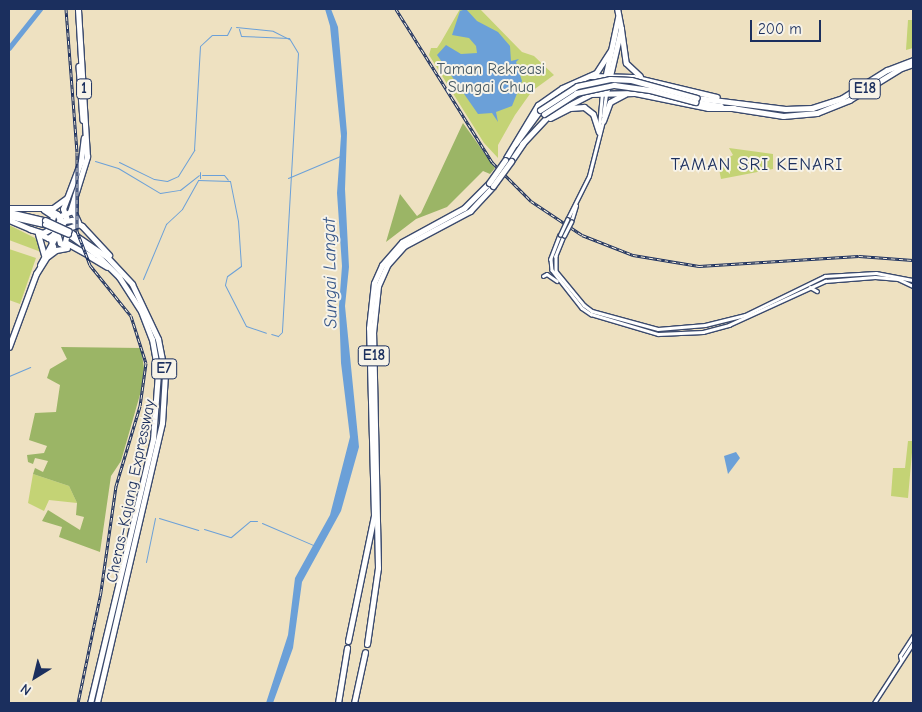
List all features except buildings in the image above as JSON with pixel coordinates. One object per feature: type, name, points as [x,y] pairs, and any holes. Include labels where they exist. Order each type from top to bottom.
[{"type":"highway","points":[[621,29],[628,67],[647,80]]},
{"type":"highway","points":[[507,159],[538,106],[562,88],[590,76],[601,68],[610,50]]},
{"type":"highway","name":"E18","points":[[696,100],[785,109],[812,108],[842,98],[887,70],[913,60]]},
{"type":"highway","name":"E18","points":[[367,644],[378,568],[373,320],[378,286],[388,264],[404,246],[426,231],[465,214],[491,184],[542,112],[572,89],[610,79],[631,80],[696,100],[783,116],[818,113],[849,100],[890,74],[913,64]]},
{"type":"highway","points":[[590,76],[620,75],[747,104]]},
{"type":"highway","points":[[620,75],[613,83],[625,93]]},
{"type":"highway","points":[[590,76],[596,77],[600,83],[591,94]]},
{"type":"highway","points":[[530,137],[551,114],[591,94],[625,93],[657,96],[708,108],[734,108]]},
{"type":"highway","points":[[603,122],[610,102],[625,93]]},
{"type":"highway","points":[[522,144],[551,118],[575,107],[591,112],[599,132]]},
{"type":"highway","name":"E18","points":[[507,159],[522,144],[542,112]]},
{"type":"highway","name":"E18","points":[[348,641],[374,516],[368,328],[374,283],[382,265],[402,242],[464,208],[491,184]]},
{"type":"highway","points":[[74,196],[74,214],[120,274]]},
{"type":"highway","points":[[9,208],[57,207],[68,198]]},
{"type":"highway","points":[[30,229],[47,232],[54,219],[50,212],[34,207]]},
{"type":"highway","points":[[45,208],[54,211],[62,221],[72,220],[82,226]]},
{"type":"highway","name":"Cheras–Kajang Expressway","points":[[9,212],[45,222],[69,232],[120,274],[147,311],[158,339],[165,374],[165,400],[97,703]]},
{"type":"highway","name":"Cheras–Kajang Expressway","points":[[9,216],[45,222]]},
{"type":"highway","points":[[9,220],[48,238],[56,235],[60,243],[92,257]]},
{"type":"highway","points":[[93,238],[74,224],[64,237],[68,244],[120,274]]},
{"type":"highway","points":[[38,233],[44,245],[46,256],[56,250],[70,248]]},
{"type":"highway","name":"Cheras–Kajang Expressway","points":[[90,703],[153,438],[158,399],[156,358],[152,338],[141,311],[120,274]]},
{"type":"highway","points":[[338,703],[347,648]]},
{"type":"highway","points":[[354,703],[365,652]]},
{"type":"main road","name":"1","points":[[64,215],[70,212],[87,151],[77,9]]},
{"type":"main road","name":"1","points":[[9,347],[40,266],[62,221],[81,161],[84,140],[77,9]]},
{"type":"main road","points":[[607,75],[621,29],[618,11]]},
{"type":"main road","points":[[604,93],[618,11]]},
{"type":"street","points":[[558,282],[550,263],[576,205],[598,144],[603,122],[604,93]]},
{"type":"street","points":[[598,144],[604,93]]},
{"type":"street","points":[[562,235],[554,265],[559,275],[588,308],[658,329],[705,326],[745,315],[816,279],[876,273],[913,280]]},
{"type":"street","points":[[543,276],[547,274],[558,282],[586,312],[658,334],[703,332],[729,325],[749,318],[818,283],[875,277],[898,279],[913,286]]},
{"type":"street","points":[[808,287],[817,291]]},
{"type":"street","points":[[901,661],[900,656],[913,636]]},
{"type":"street","points":[[874,703],[913,643]]},
{"type":"green space","name":"Taman Rekreasi Sungai Chua","points":[[460,9],[480,9],[522,52],[534,56],[554,75],[532,91],[515,115],[498,145],[498,158],[484,143],[429,55],[431,48],[437,48]]},
{"type":"green space","points":[[908,20],[913,20],[913,48],[906,50]]},
{"type":"green space","points":[[463,123],[495,168],[490,174],[483,171],[447,207],[416,219],[386,242],[400,194],[417,216],[421,213]]},
{"type":"green space","points":[[729,148],[773,154],[773,169],[721,179],[718,164],[733,155]]},
{"type":"green space","points":[[9,225],[35,238],[40,243],[41,252],[9,240]]},
{"type":"green space","points":[[9,249],[36,258],[20,304],[9,300]]},
{"type":"green space","points":[[61,347],[141,348],[144,368],[141,391],[121,461],[111,476],[100,552],[59,537],[62,527],[42,521],[48,510],[80,530],[84,517],[76,515],[77,503],[69,486],[33,474],[35,468],[43,472],[48,461],[35,458],[33,464],[28,462],[27,455],[44,453],[47,446],[29,440],[35,413],[56,412],[60,385],[47,378],[50,369],[67,359]]},
{"type":"green space","points":[[908,441],[913,441],[908,498],[891,496],[893,468],[905,468]]},
{"type":"green space","points":[[33,474],[69,486],[77,503],[49,500],[44,511],[28,503]]},
{"type":"water","points":[[325,9],[331,9],[338,27],[347,133],[345,189],[349,267],[345,306],[359,447],[341,511],[302,582],[293,648],[273,703],[266,703],[288,635],[295,578],[330,515],[350,437],[341,363],[339,306],[342,266],[337,193],[341,136],[330,26]]},
{"type":"water","points":[[466,9],[477,21],[498,32],[510,46],[511,61],[519,59],[516,62],[522,81],[512,106],[496,112],[498,122],[492,113],[478,114],[437,55],[446,45],[461,54],[477,53],[476,46],[469,38],[452,35],[460,11]]},
{"type":"water","points":[[736,452],[740,458],[728,474],[724,456]]},
{"type":"waterway","points":[[9,48],[40,9]]},
{"type":"waterway","points":[[119,162],[154,179],[167,181],[178,176],[194,150],[200,46],[212,35],[227,35],[231,27]]},
{"type":"waterway","points":[[236,27],[273,31],[289,39]]},
{"type":"waterway","points":[[239,29],[241,36],[289,38],[298,53],[282,332],[278,336],[271,334]]},
{"type":"waterway","points":[[288,178],[340,156]]},
{"type":"waterway","points":[[95,161],[118,168],[160,193],[180,190],[199,175]]},
{"type":"waterway","points":[[200,172],[200,178]]},
{"type":"waterway","points":[[202,175],[224,175],[228,180]]},
{"type":"waterway","points":[[143,279],[166,224],[182,209],[198,180],[230,181]]},
{"type":"waterway","points":[[230,181],[238,221],[241,266],[227,276],[225,285],[246,326],[266,333]]},
{"type":"waterway","points":[[9,376],[30,367]]},
{"type":"waterway","points":[[146,562],[155,518]]},
{"type":"waterway","points":[[159,518],[198,530]]},
{"type":"waterway","points":[[204,529],[231,537],[250,521],[257,521]]},
{"type":"waterway","points":[[262,523],[313,545]]},
{"type":"railway","points":[[66,9],[77,152],[77,231],[90,265],[131,316],[146,363],[140,406],[116,486],[101,592],[78,703]]},
{"type":"railway","points":[[396,9],[492,162],[531,201],[582,235],[633,255],[699,266],[859,256],[913,260]]},
{"type":"district","name":"TAMAN SRI KENARI","points":[[757,165]]},
{"type":"water label","name":"Sungai Langat","points":[[331,273]]}]
